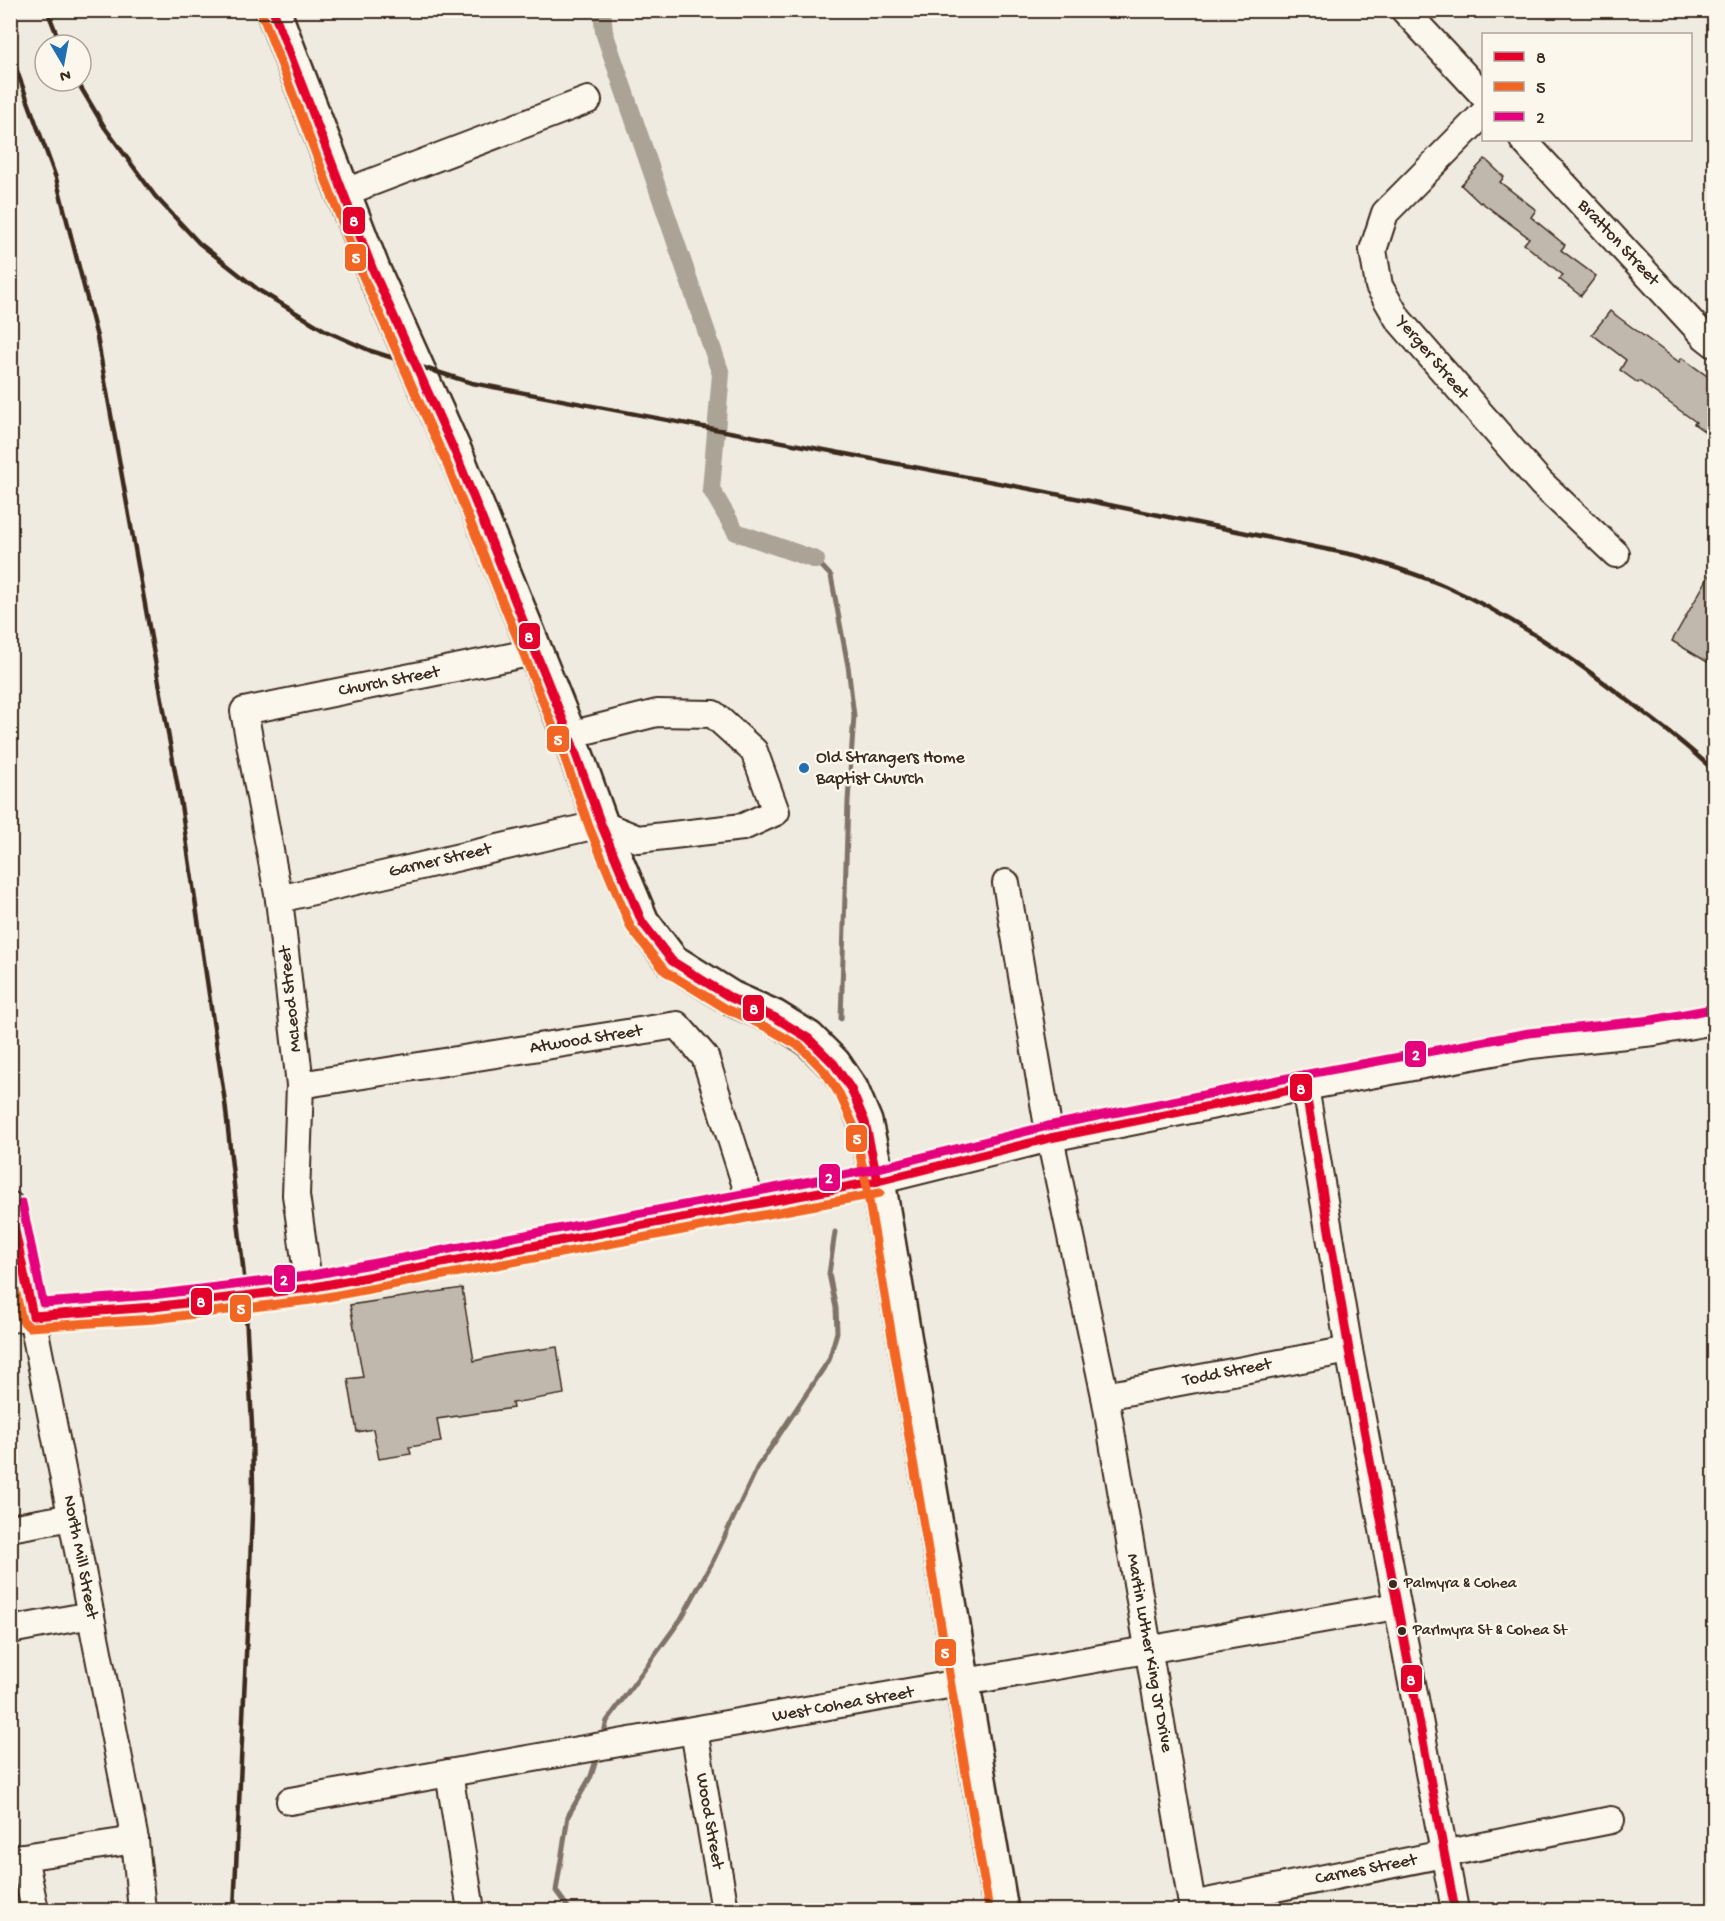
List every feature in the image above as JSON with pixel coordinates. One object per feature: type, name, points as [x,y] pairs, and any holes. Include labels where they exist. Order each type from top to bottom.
[{"type":"main road","points":[[273,10],[373,270],[458,459],[569,735],[601,824],[642,922],[672,961],[731,998],[774,1017],[808,1038],[834,1064],[851,1089],[865,1122],[878,1181],[1001,1911]]},
{"type":"street","points":[[1404,10],[1482,94]]},
{"type":"street","points":[[1422,10],[1430,36]]},
{"type":"street","points":[[343,193],[588,100]]},
{"type":"street","name":"Yerger Street","points":[[1482,115],[1384,213],[1373,250],[1379,286],[1398,319],[1541,483],[1616,554]]},
{"type":"street","name":"Bratton Street","points":[[1524,141],[1714,344]]},
{"type":"street","name":"Church Street","points":[[244,711],[534,652]]},
{"type":"street","name":"McLeod Street","points":[[244,711],[279,899],[300,1085],[296,1195],[309,1288]]},
{"type":"street","points":[[569,735],[657,713],[713,714],[754,751],[776,812],[743,827],[638,839],[601,824]]},
{"type":"street","name":"Garner Street","points":[[279,899],[601,824]]},
{"type":"street","name":"Martin Luther King Jr Drive","points":[[1006,883],[1050,1138],[1105,1396],[1192,1908]]},
{"type":"street","points":[[22,1317],[153,1307],[309,1288],[878,1181],[1050,1138],[1305,1087],[1531,1045],[1654,1032],[1714,1021]]},
{"type":"street","name":"Atwood Street","points":[[300,1085],[677,1025],[705,1057],[752,1205]]},
{"type":"street","points":[[1305,1087],[1349,1350],[1455,1911]]},
{"type":"street","name":"North Mill Street","points":[[10,1204],[22,1317],[72,1517],[135,1840],[142,1911]]},
{"type":"street","name":"Todd Street","points":[[1105,1396],[1349,1350]]},
{"type":"street","points":[[10,1528],[72,1517]]},
{"type":"street","name":"West Cohea Street","points":[[290,1801],[1396,1606]]},
{"type":"street","points":[[10,1630],[91,1615]]},
{"type":"street","name":"Wood Street","points":[[694,1731],[725,1911]]},
{"type":"street","points":[[449,1773],[471,1911]]},
{"type":"street","name":"Carnes Street","points":[[1192,1908],[1611,1820]]},
{"type":"street","points":[[35,1911],[17,1858],[135,1840]]},
{"type":"building","points":[[1485,159],[1504,177],[1500,182],[1536,210],[1531,217],[1565,245],[1561,250],[1596,276],[1581,296],[1559,279],[1563,275],[1524,244],[1529,238],[1480,203],[1461,185]]},
{"type":"building","points":[[1610,311],[1679,362],[1682,358],[1714,381],[1714,438],[1694,424],[1696,422],[1620,370],[1626,360],[1592,334]]},
{"type":"building","points":[[1714,567],[1714,666],[1672,641]]},
{"type":"building","points":[[462,1288],[474,1361],[504,1354],[557,1347],[564,1394],[512,1403],[513,1408],[437,1419],[441,1442],[409,1447],[411,1454],[379,1459],[373,1429],[357,1432],[348,1379],[363,1377],[350,1305]]},
{"type":"waterway","points":[[602,10],[604,32],[721,374],[711,489],[736,532],[816,560]]},
{"type":"waterway","points":[[816,560],[831,576],[848,666],[854,716],[848,801],[841,1019]]},
{"type":"waterway","points":[[602,1740],[607,1721],[681,1619],[714,1559],[757,1468],[829,1360],[837,1332],[836,1308],[829,1274],[835,1232]]},
{"type":"waterway","points":[[570,1910],[556,1891],[568,1816],[591,1776],[598,1754]]},
{"type":"railway","points":[[47,10],[56,33]]},
{"type":"railway","points":[[10,52],[56,178],[97,337],[181,805],[225,1102],[244,1276],[253,1490],[234,1910]]},
{"type":"railway","points":[[84,93],[105,128],[155,196],[199,243],[260,291],[326,331],[371,351],[472,383],[1041,491],[1370,559],[1445,586],[1518,624],[1608,686],[1673,735],[1714,771]]},
{"type":"transit line","name":"8","points":[[273,10],[373,270],[458,459],[569,735],[601,824],[642,922],[672,961],[731,998],[774,1017],[808,1038],[834,1064],[851,1089],[865,1122],[878,1181]]},
{"type":"transit line","name":"5","points":[[262,14],[362,274],[447,464],[558,739],[590,829],[631,928],[665,971],[725,1008],[768,1028],[801,1047],[825,1072],[840,1095],[854,1126],[866,1183],[989,1910]]},
{"type":"transit line","name":"2","points":[[22,1203],[43,1303],[152,1295],[307,1276],[875,1169],[1048,1126],[1529,1033],[1652,1020],[1712,1009]]},
{"type":"transit line","name":"8","points":[[10,1207],[33,1316],[153,1307],[309,1288],[878,1181],[1050,1138],[1305,1087],[1349,1350],[1455,1910]]},
{"type":"transit line","name":"5","points":[[10,1267],[22,1320],[29,1327],[154,1319],[311,1300],[880,1193]]},
{"type":"place","name":"Old Strangers Home Baptist Church","points":[[804,768]]},
{"type":"place","name":"Palmyra & Cohea","points":[[1393,1584]]},
{"type":"place","name":"Parlmyra St & Cohea St","points":[[1402,1631]]}]
